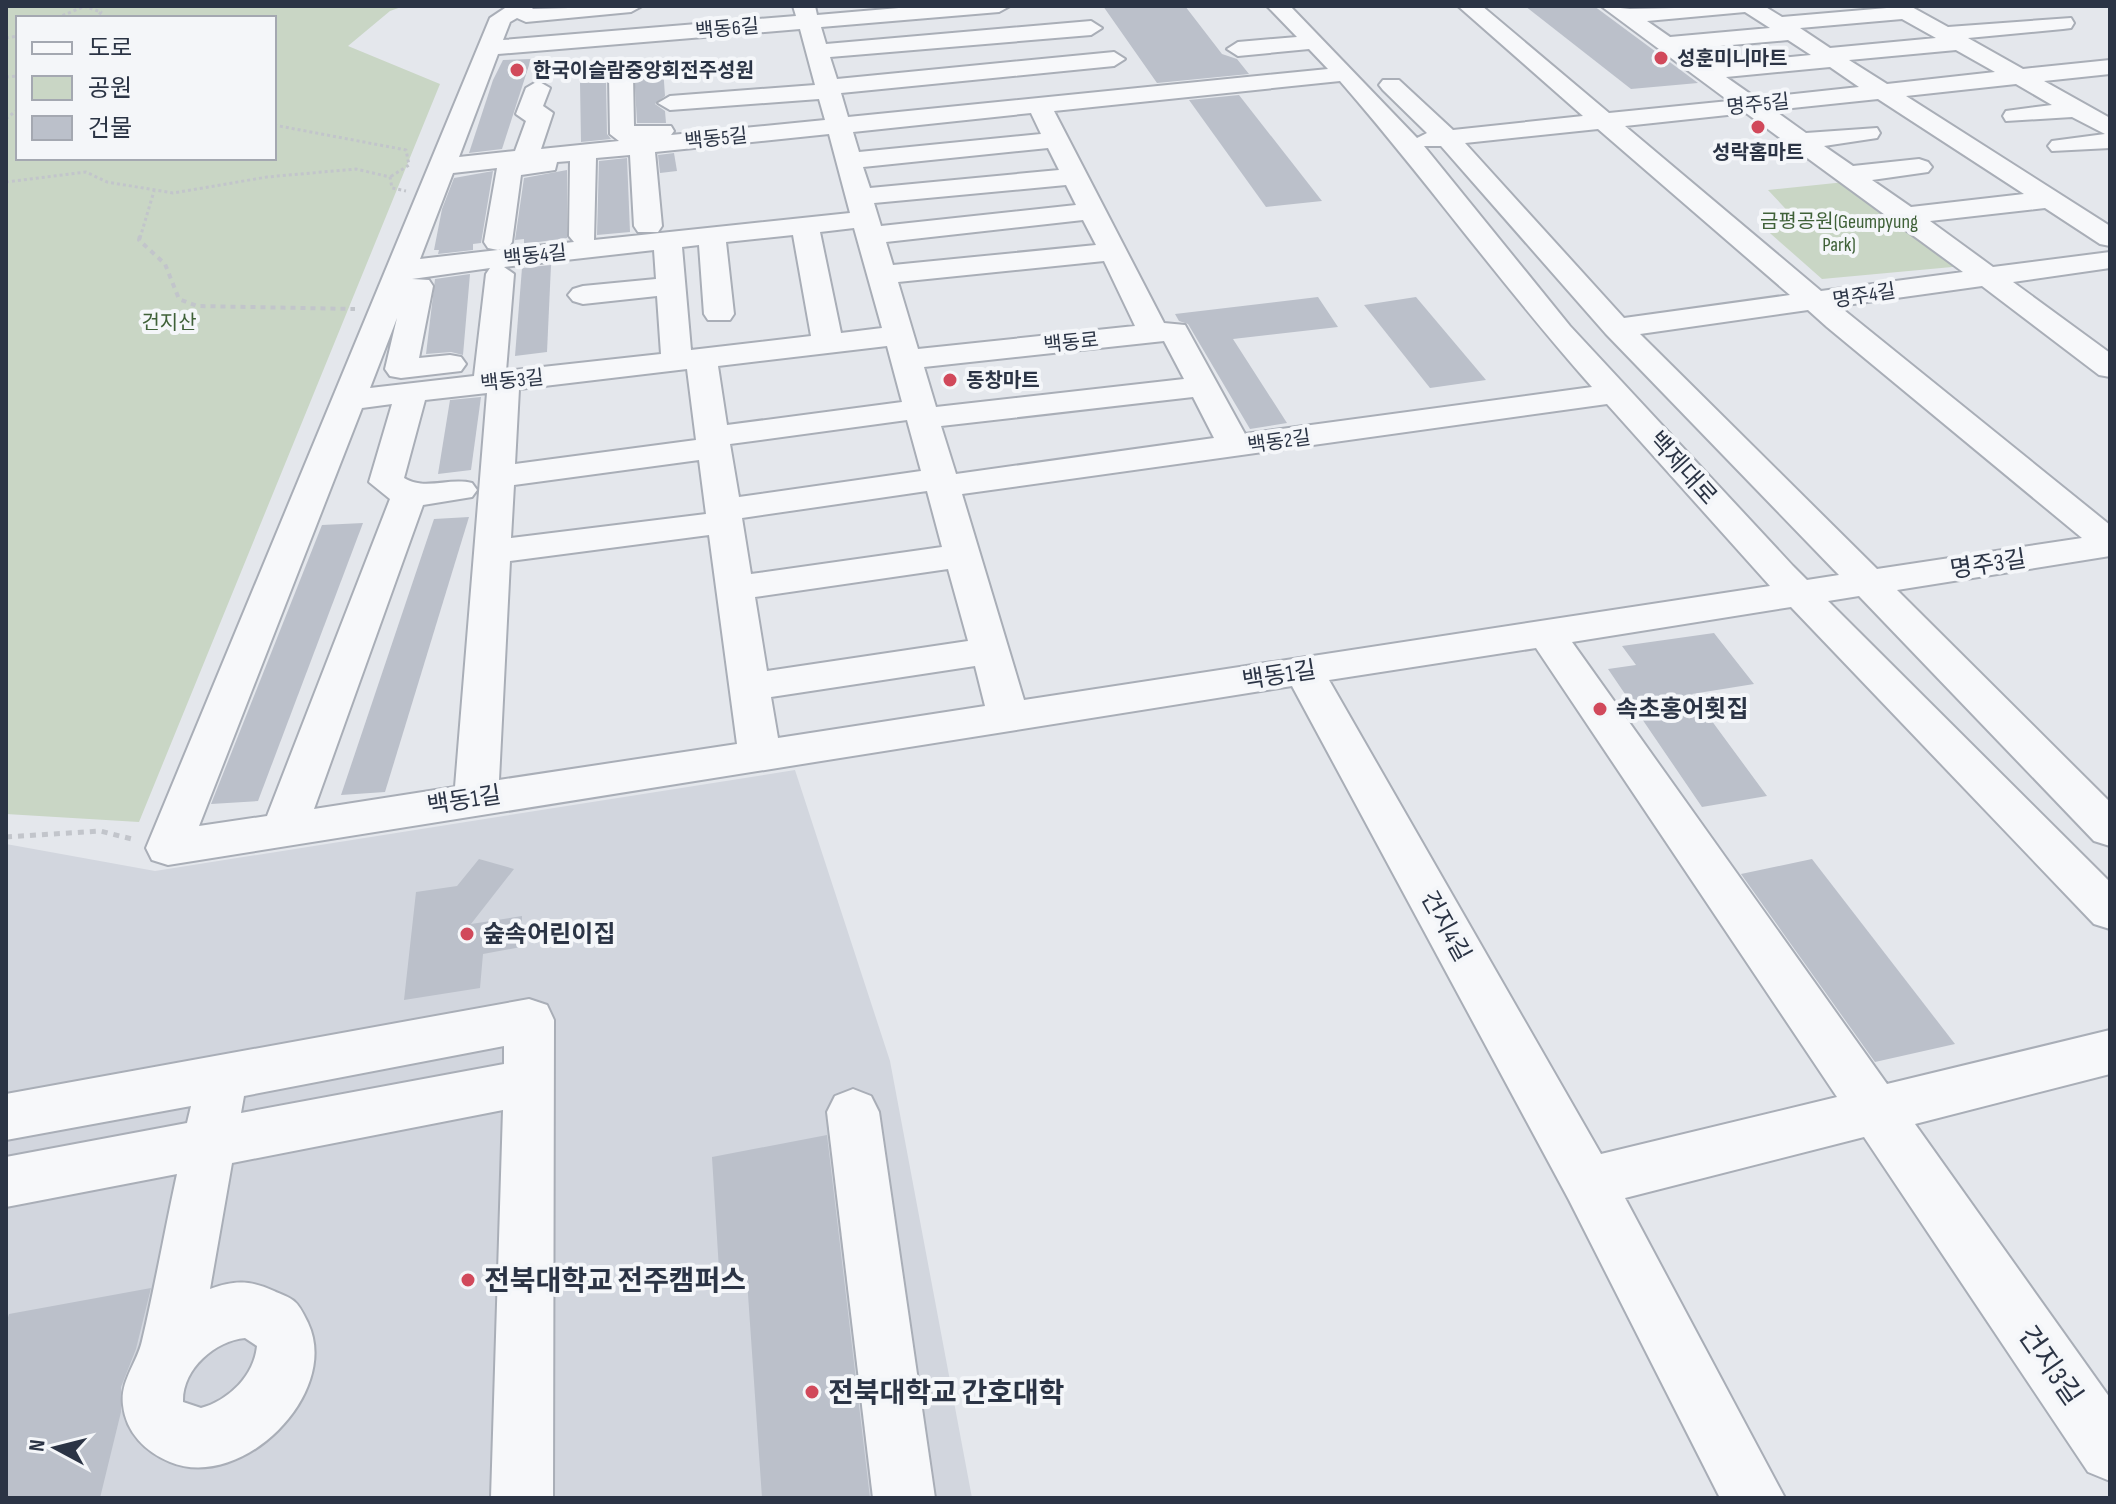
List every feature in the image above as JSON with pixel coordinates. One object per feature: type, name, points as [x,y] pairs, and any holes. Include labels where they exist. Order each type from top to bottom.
[{"type":"street","points":[[495,374],[401,369],[411,278],[442,174],[505,24],[631,6],[632,36]]},
{"type":"street","name":"백동6길","points":[[505,24],[632,36],[664,33],[807,36],[934,11],[999,6]]},
{"type":"street","points":[[1075,6],[1142,96]]},
{"type":"street","name":"백제대로","points":[[1278,6],[1311,16],[1447,138],[1617,328],[2110,829]]},
{"type":"street","points":[[1469,6],[1817,302],[2110,544]]},
{"type":"street","points":[[1619,11],[1748,6],[2110,238]]},
{"type":"street","points":[[2031,6],[2072,30]]},
{"type":"street","points":[[1664,44],[1901,9],[2110,128]]},
{"type":"street","points":[[934,11],[986,110]]},
{"type":"street","points":[[1619,11],[1906,216],[2110,368]]},
{"type":"street","points":[[1238,49],[1311,16]]},
{"type":"street","name":"백제대로","points":[[1311,16],[1346,74],[1407,142],[1559,332],[1798,592],[2110,911]]},
{"type":"street","points":[[670,103],[828,89],[1091,28]]},
{"type":"street","points":[[1703,72],[1831,58],[1952,38],[2072,30]]},
{"type":"street","points":[[2035,42],[2072,30]]},
{"type":"street","name":"백동6길","points":[[664,33],[672,136]]},
{"type":"street","points":[[1009,717],[839,126],[807,36],[958,57],[1114,59]]},
{"type":"street","name":"명주5길","points":[[1407,142],[2110,67]]},
{"type":"street","name":"백동5길","points":[[442,174],[526,156],[583,156],[672,136],[839,126],[1346,74]]},
{"type":"street","points":[[621,76],[622,134],[672,136]]},
{"type":"street","points":[[526,156],[541,113],[528,114],[538,88]]},
{"type":"street","points":[[1039,106],[1154,333],[1174,331],[1235,447]]},
{"type":"street","points":[[2015,116],[2076,109]]},
{"type":"street","points":[[1799,141],[1868,133]]},
{"type":"street","points":[[849,161],[1057,140]]},
{"type":"street","points":[[2061,146],[2110,141]]},
{"type":"street","points":[[642,145],[658,233],[715,451],[759,753]]},
{"type":"street","points":[[498,242],[509,169],[583,156],[583,236]]},
{"type":"street","points":[[1846,175],[1919,167]]},
{"type":"street","points":[[865,217],[1075,176]]},
{"type":"street","points":[[1906,216],[2051,199]]},
{"type":"street","points":[[865,217],[1093,211]]},
{"type":"street","name":"백동4길","points":[[411,278],[658,233],[712,236],[865,217]]},
{"type":"street","points":[[805,225],[828,344]]},
{"type":"street","points":[[712,236],[719,314]]},
{"type":"street","points":[[882,275],[1113,252]]},
{"type":"street","name":"명주4길","points":[[1617,328],[2110,260]]},
{"type":"street","points":[[476,798],[498,477],[495,374],[500,274]]},
{"type":"street","points":[[168,848],[384,308],[411,278]]},
{"type":"street","points":[[583,295],[671,286]]},
{"type":"street","name":"백동로","points":[[903,348],[1154,333]]},
{"type":"street","name":"백동3길","points":[[348,400],[495,374],[689,360],[828,344],[903,348]]},
{"type":"street","points":[[498,477],[715,451],[922,414],[1204,386]]},
{"type":"street","points":[[412,391],[386,482],[409,496],[460,490]]},
{"type":"street","name":"백동2길","points":[[941,482],[1235,447],[1615,393]]},
{"type":"street","points":[[493,552],[941,482]]},
{"type":"street","points":[[284,830],[409,496]]},
{"type":"street","name":"명주3길","points":[[1798,592],[2110,544]]},
{"type":"street","points":[[735,588],[962,556]]},
{"type":"street","name":"백동1길","points":[[168,848],[1798,592]]},
{"type":"street","points":[[1546,633],[1875,1111]]},
{"type":"street","points":[[749,687],[990,651]]},
{"type":"street","name":"건지4길","points":[[1304,671],[1588,1182],[1754,1498]]},
{"type":"street","points":[[6,1117],[529,1020],[522,1498]]},
{"type":"street","points":[[1588,1182],[2110,1052]]},
{"type":"street","points":[[169,1352],[222,1078]]},
{"type":"street","points":[[6,1182],[529,1082]]},
{"type":"street","name":"건지3길","points":[[1875,1111],[2110,1450]]},
{"type":"street","points":[[853,1112],[904,1498]]},
{"type":"path","points":[[62,16],[84,6],[101,12],[98,16]]},
{"type":"path","points":[[6,182],[86,172],[107,182],[173,193],[267,177],[356,169],[390,177],[409,165],[406,150],[276,125]]},
{"type":"path","points":[[390,177],[392,188],[405,191],[442,174]]},
{"type":"path","points":[[154,191],[139,240],[165,264],[179,299],[197,306],[244,309],[384,308]]},
{"type":"path","points":[[6,837],[100,831],[168,848]]},
{"type":"shaded area","name":"전북대학교 전주캠퍼스","points":[[795,770],[890,1061],[972,1498],[6,1498],[6,844],[155,871]]},
{"type":"green space","name":"건지산","points":[[6,6],[404,6],[390,11],[348,46],[440,84],[139,822],[6,814]]},
{"type":"green space","name":"금평공원(Geumpyung Park)","points":[[1845,182],[1963,266],[1822,279],[1762,226],[1796,220],[1768,190]]},
{"type":"building","points":[[1103,6],[1185,6],[1222,54],[1237,59],[1249,74],[1157,83]]},
{"type":"building","points":[[1525,6],[1594,6],[1698,83],[1631,89]]},
{"type":"building","points":[[531,59],[502,149],[469,153],[493,80],[503,60]]},
{"type":"building","points":[[663,67],[665,96],[655,104],[665,111],[666,123],[637,123],[634,69]]},
{"type":"building","points":[[606,81],[607,134],[611,139],[581,142],[580,83]]},
{"type":"building","points":[[1239,95],[1322,201],[1266,207],[1189,100]]},
{"type":"building","points":[[674,153],[677,171],[660,173],[658,155]]},
{"type":"building","points":[[627,158],[630,232],[597,235],[599,161]]},
{"type":"building","points":[[567,170],[567,238],[524,244],[524,239],[515,240],[524,178]]},
{"type":"building","points":[[493,171],[481,243],[473,244],[473,250],[438,254],[439,250],[434,250],[442,209],[454,178]]},
{"type":"building","points":[[551,265],[547,352],[515,356],[522,268]]},
{"type":"building","points":[[470,274],[463,355],[451,352],[426,354],[435,279]]},
{"type":"building","points":[[1318,297],[1338,327],[1233,339],[1287,423],[1250,429],[1188,324],[1179,321],[1175,314]]},
{"type":"building","points":[[1416,297],[1486,380],[1430,388],[1364,305]]},
{"type":"building","points":[[481,397],[471,470],[438,474],[450,400]]},
{"type":"building","points":[[469,517],[385,792],[341,795],[434,519]]},
{"type":"building","points":[[363,523],[258,801],[211,804],[322,525]]},
{"type":"building","points":[[1714,633],[1754,684],[1692,694],[1767,796],[1702,807],[1608,669],[1636,665],[1622,646]]},
{"type":"building","name":"숲속어린이집","points":[[479,859],[514,869],[471,924],[522,916],[521,947],[483,954],[480,988],[404,1000],[416,892],[457,886]]},
{"type":"building","points":[[1812,859],[1955,1044],[1875,1062],[1741,874]]},
{"type":"building","name":"전북대학교 간호대학","points":[[827,1135],[870,1498],[762,1498],[747,1280],[720,1286],[712,1157]]},
{"type":"building","points":[[151,1288],[136,1349],[121,1387],[121,1412],[100,1498],[6,1498],[6,1324],[9,1314]]},
{"type":"place","name":"성훈미니마트","points":[[1661,58]]},
{"type":"place","name":"한국이슬람중앙회전주성원","points":[[517,70]]},
{"type":"place","name":"성락홈마트","points":[[1758,127]]},
{"type":"place","name":"동창마트","points":[[950,380]]},
{"type":"place","name":"속초홍어횟집","points":[[1600,709]]},
{"type":"place","name":"숲속어린이집","points":[[467,934]]},
{"type":"place","name":"전북대학교 전주캠퍼스","points":[[468,1280]]},
{"type":"place","name":"전북대학교 간호대학","points":[[812,1392]]}]
